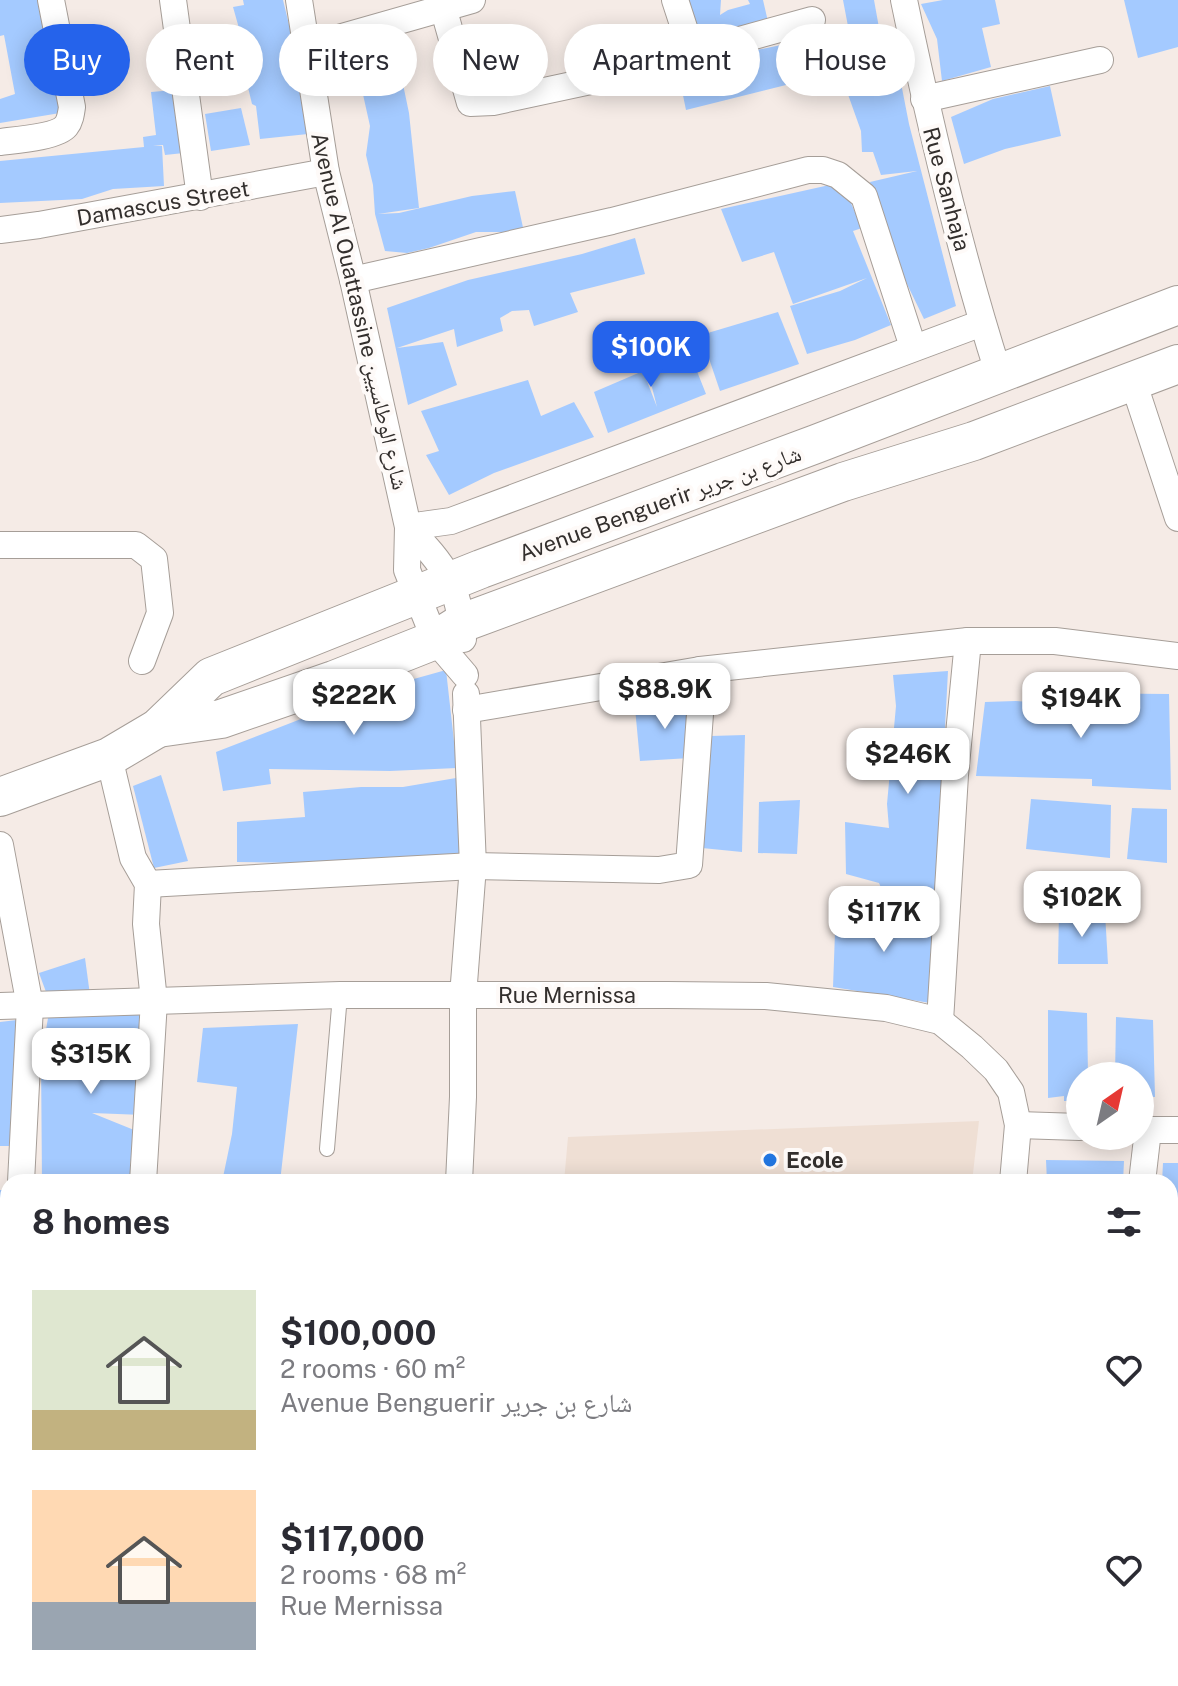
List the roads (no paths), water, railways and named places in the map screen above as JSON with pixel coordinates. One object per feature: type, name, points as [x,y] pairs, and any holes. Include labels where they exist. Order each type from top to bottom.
[{"type":"main road","name":"Avenue Benguerir شارع بن جرير","points":[[0,797],[109,757],[158,728],[211,677],[416,594],[1178,305]]},
{"type":"main road","name":"Avenue Benguerir شارع بن جرير","points":[[158,728],[221,719],[334,680],[448,632],[843,482],[974,441],[1178,364]]},
{"type":"street","points":[[0,142],[59,132],[70,117],[72,107],[51,0]]},
{"type":"street","points":[[173,0],[200,197]]},
{"type":"street","name":"Avenue Al Ouattassine شارع الوطاسيين","points":[[299,0],[303,24]]},
{"type":"street","points":[[379,24],[442,4],[472,0]]},
{"type":"street","points":[[675,0],[684,24]]},
{"type":"street","name":"Rue Sanhaja","points":[[904,0],[924,99],[982,323],[999,375]]},
{"type":"street","points":[[442,4],[470,103],[493,102],[564,87]]},
{"type":"street","points":[[760,32],[811,16]]},
{"type":"street","points":[[924,99],[1100,60]]},
{"type":"street","name":"Avenue Al Ouattassine شارع الوطاسيين","points":[[314,96],[326,172],[408,527],[407,570],[416,594],[448,632],[465,675],[473,866],[463,996],[459,1174]]},
{"type":"street","points":[[353,280],[612,221],[808,170],[823,170],[838,175],[864,196],[913,347]]},
{"type":"street","name":"Damascus Street","points":[[0,230],[200,197],[326,172]]},
{"type":"street","points":[[408,527],[451,521],[982,323]]},
{"type":"street","points":[[1133,381],[1178,518]]},
{"type":"street","name":"Avenue Al Ouattassine شارع الوطاسيين","points":[[408,527],[436,557],[452,581],[448,632]]},
{"type":"street","points":[[0,545],[136,545],[154,559],[160,613],[142,661]]},
{"type":"street","points":[[466,710],[700,670],[968,641],[1055,641],[1178,656]]},
{"type":"street","points":[[940,1021],[955,775],[968,641]]},
{"type":"street","points":[[148,884],[473,866],[659,870],[689,865],[700,714],[700,670]]},
{"type":"street","points":[[109,757],[133,858],[148,884],[146,924],[154,1001],[143,1174]]},
{"type":"street","points":[[0,845],[30,1006],[21,1174]]},
{"type":"street","name":"Rue Mernissa","points":[[0,1006],[340,995],[766,996],[886,1008],[940,1021],[996,1070],[1011,1092],[1018,1125],[1014,1174]]},
{"type":"street","points":[[1018,1125],[1066,1127]]},
{"type":"street","points":[[1154,1130],[1178,1130]]},
{"type":"street","points":[[1142,1174],[1143,1150]]},
{"type":"lane","points":[[327,1149],[340,995]]},
{"type":"place","name":"Ecole","points":[[770,1160]]}]
